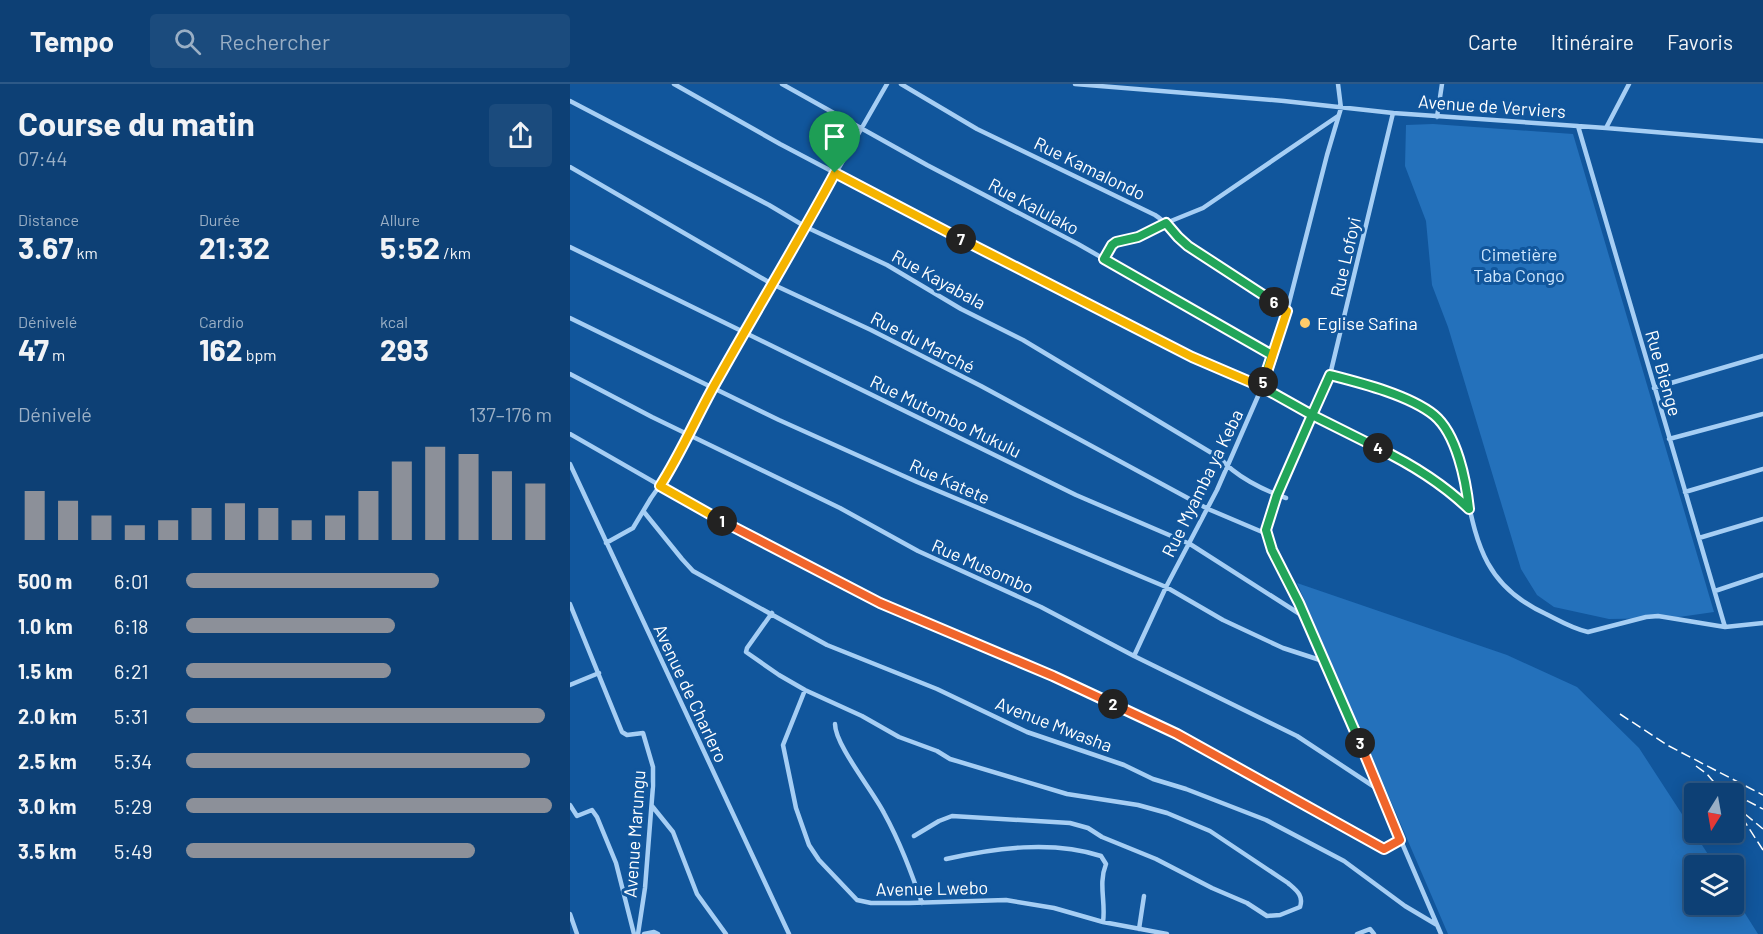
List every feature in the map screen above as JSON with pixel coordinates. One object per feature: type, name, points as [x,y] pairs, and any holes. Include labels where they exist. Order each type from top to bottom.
[{"type":"street","points":[[674,84],[835,173],[1087,305],[1141,329],[1192,357],[1262,387],[1410,465],[1457,497],[1469,509]]},
{"type":"street","name":"Rue Kalulako","points":[[782,84],[861,129],[1104,259],[1272,355]]},
{"type":"street","points":[[606,543],[631,530],[677,459],[712,388],[887,84]]},
{"type":"street","name":"Rue Kamalondo","points":[[901,84],[977,129],[1146,210],[1166,223],[1188,246],[1287,311]]},
{"type":"street","name":"Avenue de Verviers","points":[[1075,84],[1284,101],[1437,117],[1763,141]]},
{"type":"street","points":[[1338,84],[1341,108]]},
{"type":"street","points":[[1437,117],[1442,84]]},
{"type":"street","points":[[1606,128],[1629,84]]},
{"type":"street","name":"Rue Kayabala","points":[[570,101],[769,205],[806,227],[887,265],[961,309],[1023,340],[1220,458],[1228,466],[1286,498]]},
{"type":"street","name":"Rue Myamba ya Keba","points":[[1134,656],[1166,587],[1208,509],[1262,387],[1287,311],[1341,108]]},
{"type":"street","name":"Rue Lofoyi","points":[[1267,534],[1267,521],[1277,495],[1330,375],[1393,113]]},
{"type":"street","points":[[1104,259],[1116,242],[1138,237],[1213,202],[1338,116]]},
{"type":"street","name":"Rue Bienge","points":[[1578,126],[1725,627]]},
{"type":"street","name":"Rue du Marché","points":[[570,167],[772,284],[871,330],[981,386],[1208,509],[1267,534]]},
{"type":"street","name":"Rue Mutombo Mukulu","points":[[570,247],[1068,491],[1190,544],[1306,618]]},
{"type":"street","name":"Rue Katete","points":[[570,318],[712,388],[917,482],[1166,587],[1223,620],[1282,648],[1323,661]]},
{"type":"street","points":[[1654,388],[1763,356]]},
{"type":"street","name":"Rue Musombo","points":[[570,374],[840,508],[918,551],[1041,607],[1134,656],[1297,736],[1379,790]]},
{"type":"street","points":[[1330,375],[1392,393],[1434,415],[1451,436],[1457,450],[1469,509],[1487,564],[1502,585],[1535,610],[1588,632],[1658,616],[1725,627],[1763,623]]},
{"type":"street","points":[[1669,439],[1763,414]]},
{"type":"street","points":[[570,434],[729,525],[880,603],[1053,676],[1177,734],[1382,849],[1400,840]]},
{"type":"street","name":"Avenue de Charlero","points":[[570,464],[789,934]]},
{"type":"street","points":[[1685,492],[1763,469]]},
{"type":"street","name":"Avenue Mwasha","points":[[644,512],[693,570],[826,645],[937,689],[1027,732],[1124,765],[1153,779],[1186,789],[1266,820],[1344,861],[1405,906],[1437,925]]},
{"type":"street","points":[[1699,538],[1763,519]]},
{"type":"street","points":[[1267,534],[1276,559],[1306,618],[1441,934]]},
{"type":"street","points":[[1715,591],[1763,575]]},
{"type":"street","points":[[570,604],[599,673],[570,685]]},
{"type":"street","points":[[772,613],[747,648],[747,652],[805,690],[956,762],[1067,794],[1138,805],[1173,815],[1210,831],[1288,883],[1302,897],[1300,907],[1271,917],[1156,859],[1102,837],[1088,828],[1070,823],[952,816],[914,836]]},
{"type":"street","name":"Avenue Marungu","points":[[599,673],[622,732],[627,735],[643,733],[652,766],[652,806],[645,888],[636,934]]},
{"type":"street","name":"Avenue Lwebo","points":[[805,690],[783,749],[796,808],[809,845],[819,860],[857,900],[871,903],[1006,900],[1054,908],[1103,922],[1167,934]]},
{"type":"street","points":[[835,724],[835,731],[844,748],[884,811],[904,850],[922,903]]},
{"type":"street","points":[[570,805],[578,816],[592,810],[597,816],[616,863],[630,926],[636,934]]},
{"type":"street","points":[[652,806],[673,832],[697,894],[726,934]]},
{"type":"street","points":[[946,859],[972,853],[1052,847],[1101,856],[1106,864],[1101,881],[1104,903],[1103,922]]},
{"type":"street","points":[[1139,928],[1144,896]]},
{"type":"street","points":[[570,914],[577,934]]},
{"type":"street","points":[[1357,934],[1370,929],[1374,934]]},
{"type":"street","points":[[644,934],[654,932],[658,934]]},
{"type":"green space","name":"Cimetière Taba Congo","points":[[1433,124],[1573,134],[1714,612],[1672,618],[1609,619],[1554,607],[1537,595],[1521,569],[1448,327],[1432,285],[1426,221],[1405,166],[1406,125]]},
{"type":"green space","points":[[1297,583],[1507,655],[1577,687],[1639,748],[1684,817],[1684,843],[1701,843],[1709,855],[1684,855],[1684,915],[1744,915],[1744,912],[1758,934],[1448,934]]},
{"type":"railway","points":[[1620,714],[1667,745],[1763,795]]},
{"type":"railway","points":[[1696,766],[1715,783]]},
{"type":"railway","points":[[1744,799],[1763,809]]},
{"type":"railway","points":[[1745,814],[1763,829]]},
{"type":"railway","points":[[1744,821],[1763,850]]},
{"type":"place","name":"Eglise Safina","points":[[1305,323]]},
{"type":"route","points":[[835,173],[700,410],[677,459],[660,486],[729,525],[880,603],[1053,676],[1177,734],[1382,849],[1400,840],[1306,618],[1272,550],[1266,526],[1312,415],[1410,465],[1457,497],[1469,509],[1457,450],[1451,436],[1438,419],[1392,393],[1330,375],[1312,415],[1262,387],[1272,355],[1104,259],[1112,245],[1119,240],[1138,237],[1166,223],[1188,246],[1287,311],[1262,387],[1192,357],[1141,329],[1096,309],[835,173]]}]
